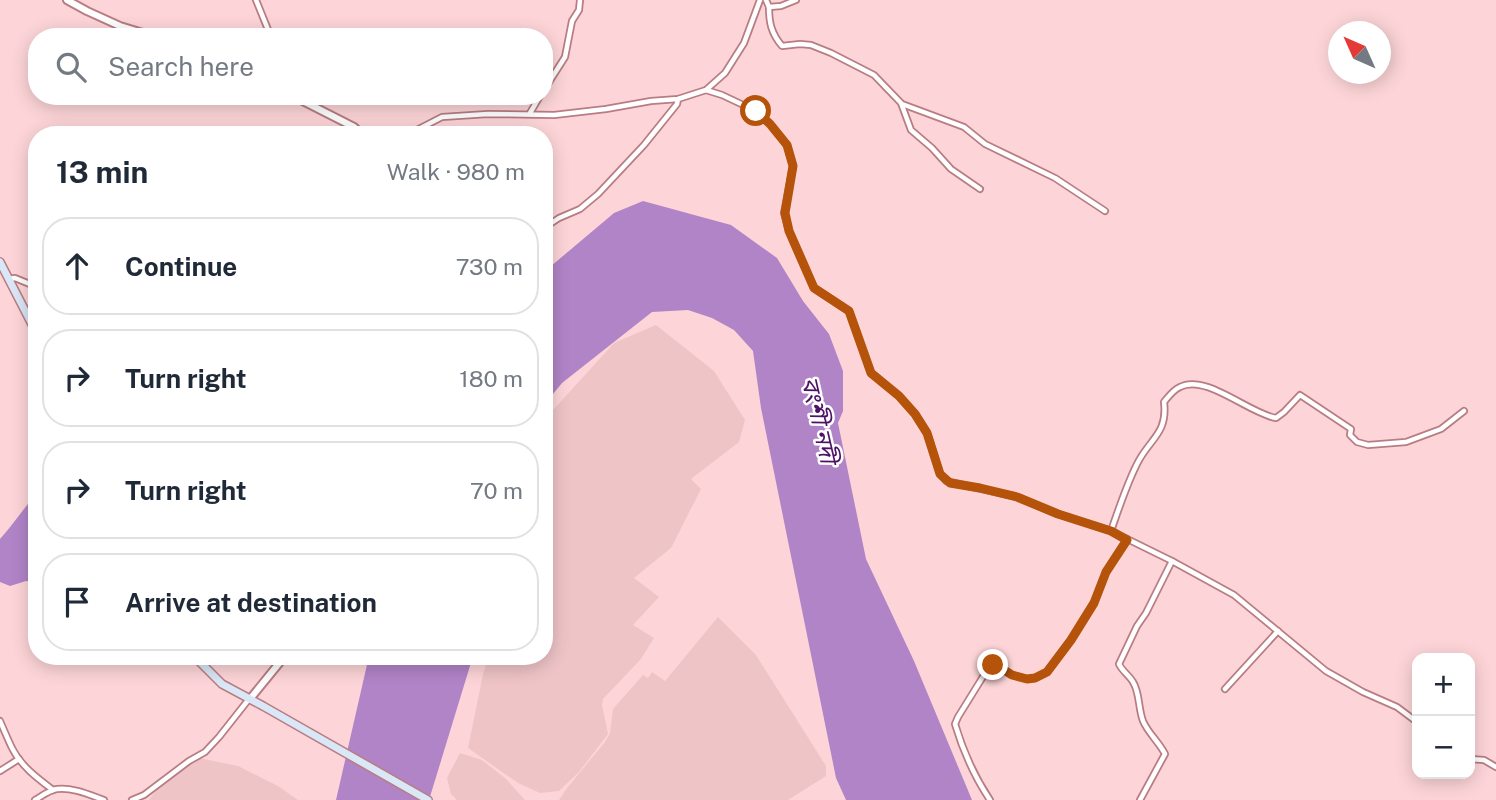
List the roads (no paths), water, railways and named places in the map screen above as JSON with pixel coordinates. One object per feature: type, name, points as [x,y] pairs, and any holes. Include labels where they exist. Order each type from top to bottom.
[{"type":"main road","points":[[0,262],[28,317]]},
{"type":"main road","points":[[203,665],[222,684],[428,800]]},
{"type":"street","points":[[67,0],[127,28]]},
{"type":"street","points":[[256,0],[267,28]]},
{"type":"street","points":[[553,76],[565,57],[572,21],[579,10],[579,0]]},
{"type":"street","points":[[424,126],[442,117],[554,115],[678,99],[706,90],[725,72],[744,43],[760,0]]},
{"type":"street","points":[[766,0],[769,23],[782,46],[811,46],[874,75],[901,103],[911,130],[951,169],[980,189]]},
{"type":"street","points":[[769,7],[796,0]]},
{"type":"street","points":[[706,90],[756,111],[787,145],[793,166],[785,213],[789,231],[814,288],[849,311],[871,373],[899,396],[915,414],[927,433],[942,477],[950,483],[1017,497],[1111,531],[1172,561],[1234,595],[1326,671],[1397,707],[1412,718]]},
{"type":"street","points":[[553,222],[580,209],[598,194],[644,145],[677,104],[678,99]]},
{"type":"street","points":[[901,103],[964,127],[985,144],[1055,178],[1105,211]]},
{"type":"street","points":[[311,105],[350,126]]},
{"type":"street","points":[[530,114],[535,105]]},
{"type":"street","points":[[8,279],[15,278],[28,283]]},
{"type":"street","points":[[1111,531],[1138,463],[1147,447],[1161,432],[1166,415],[1164,402],[1172,392],[1183,385],[1201,385],[1213,389],[1266,416],[1276,418],[1300,395],[1350,429],[1350,435],[1357,442],[1368,445],[1406,442],[1441,429],[1464,411]]},
{"type":"street","points":[[990,800],[976,779],[963,748],[955,724],[958,717],[989,667],[998,666],[1012,675],[1027,679],[1047,672],[1094,603],[1106,572],[1127,540]]},
{"type":"street","points":[[1140,800],[1165,754],[1144,724],[1135,688],[1119,664],[1172,561]]},
{"type":"street","points":[[1225,689],[1278,631]]},
{"type":"street","points":[[132,800],[144,795],[205,752],[278,665]]},
{"type":"street","points":[[0,721],[19,759],[33,775],[53,790]]},
{"type":"street","points":[[0,771],[19,759]]},
{"type":"street","points":[[1475,759],[1484,760],[1496,767]]},
{"type":"street","points":[[35,800],[58,789],[104,800]]},
{"type":"water","name":"বংশী নদী","points":[[643,201],[731,225],[777,258],[803,301],[829,334],[843,371],[843,411],[838,423],[866,559],[914,661],[972,800],[846,800],[836,778],[761,408],[753,351],[734,330],[712,318],[688,310],[652,312],[562,383],[553,394],[553,264],[614,213]]},
{"type":"water","points":[[28,504],[28,581],[10,586],[0,582],[0,539]]},
{"type":"water","points":[[367,665],[470,665],[429,800],[336,800]]}]
